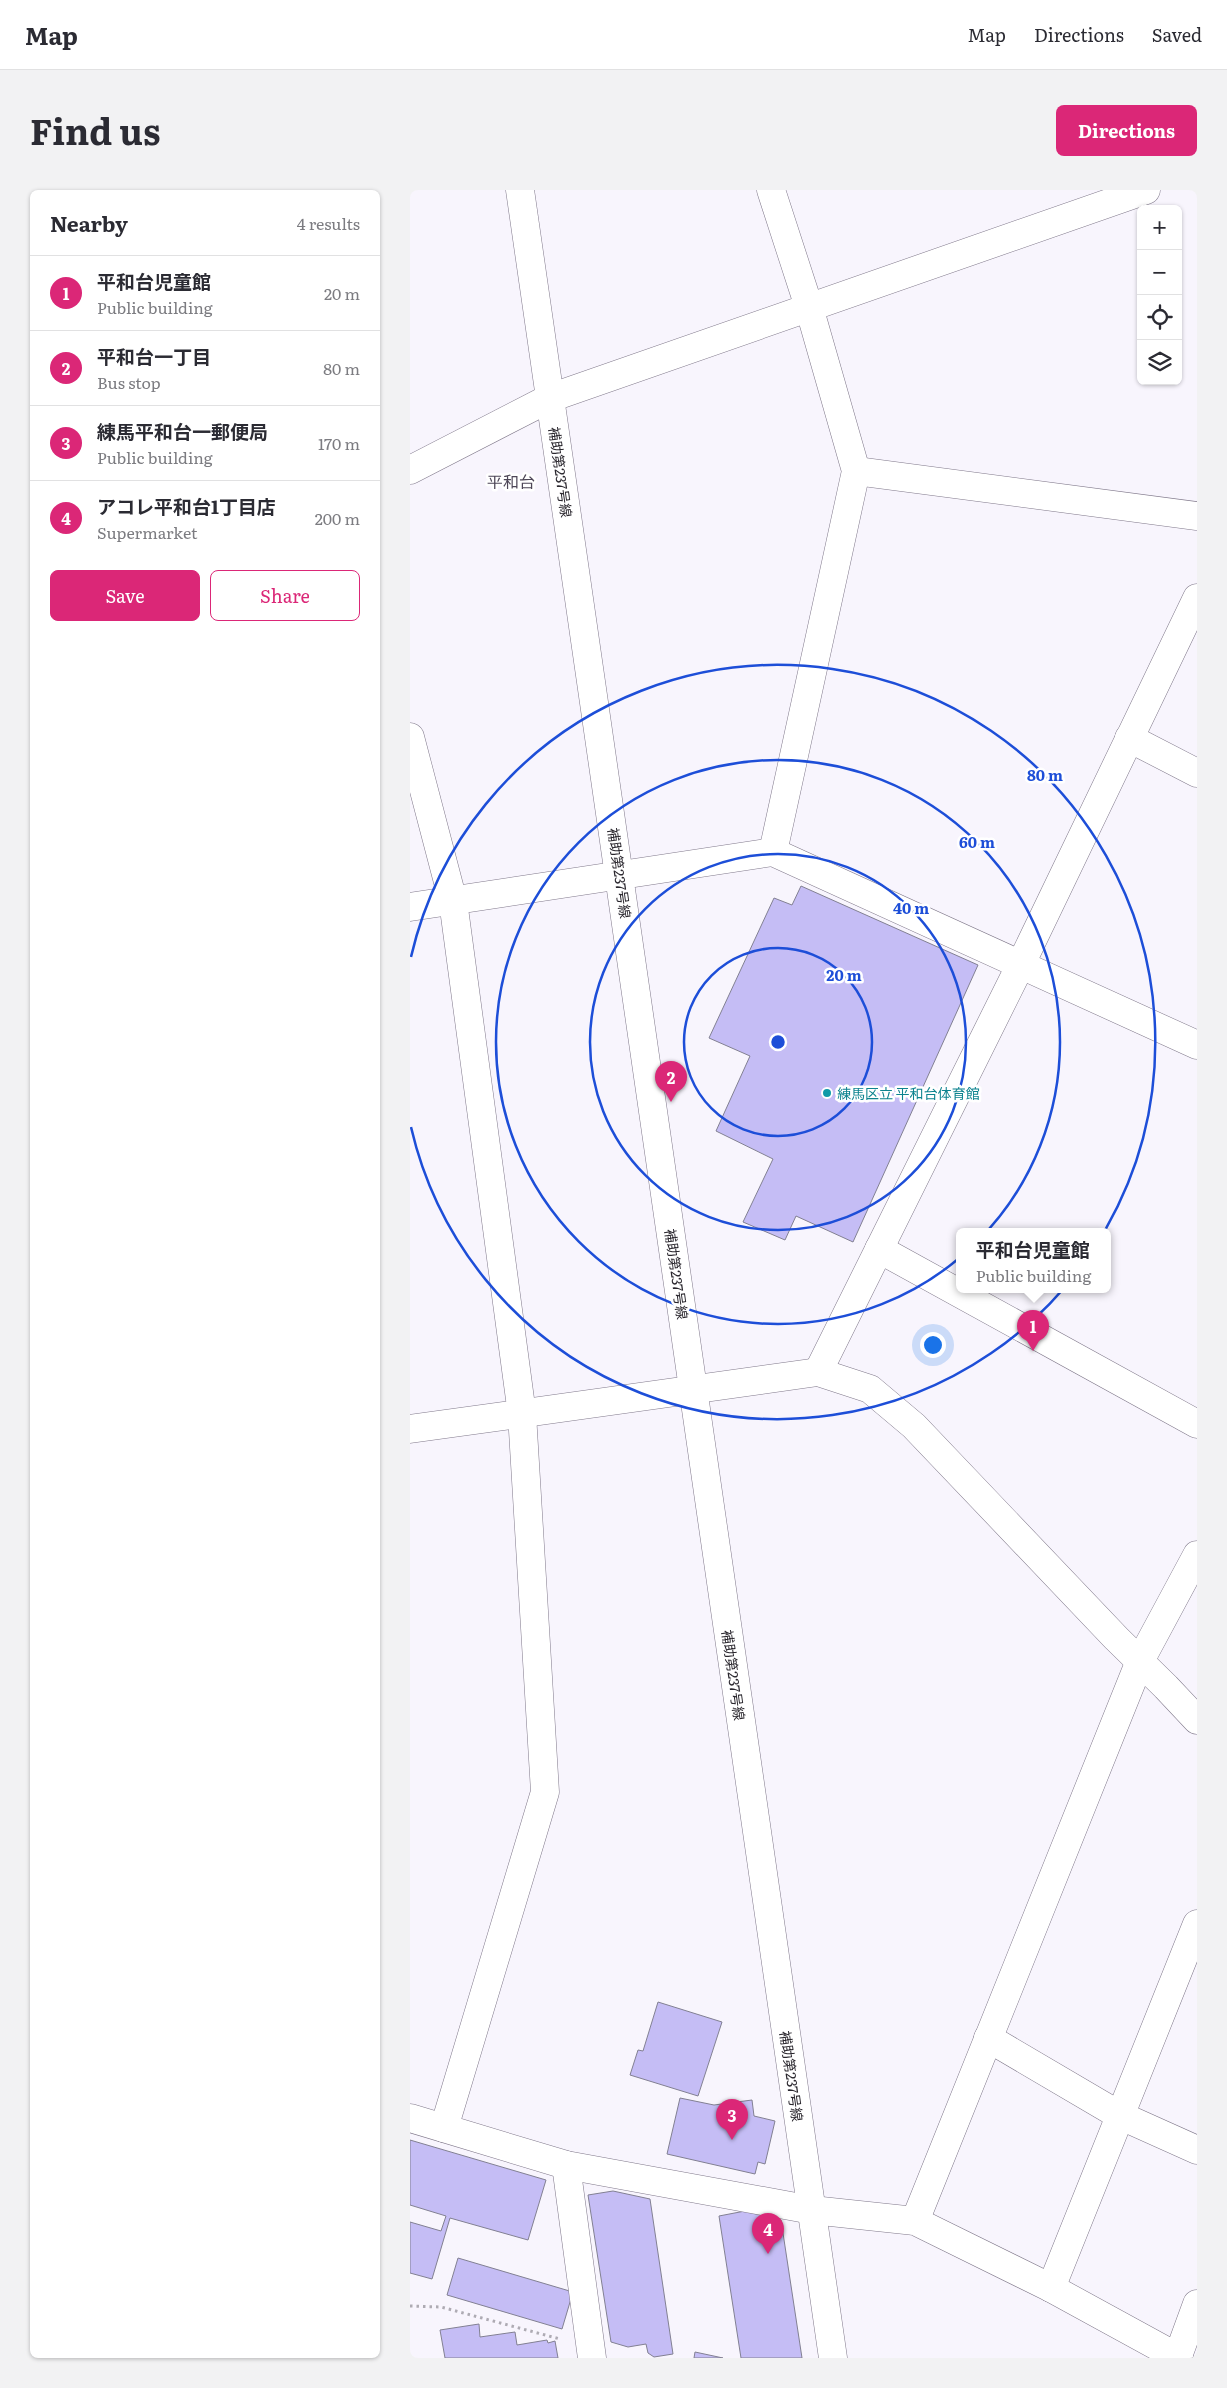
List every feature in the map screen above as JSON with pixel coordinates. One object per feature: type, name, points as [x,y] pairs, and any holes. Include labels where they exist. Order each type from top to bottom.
[{"type":"street","name":"補助第237号線","points":[[520,190],[833,2358]]},
{"type":"street","points":[[771,190],[809,307],[856,471],[772,852]]},
{"type":"street","points":[[410,470],[550,398],[1146,190]]},
{"type":"street","points":[[856,471],[1197,516]]},
{"type":"street","points":[[818,1372],[1020,966],[1197,598]]},
{"type":"street","points":[[410,737],[453,900],[522,1414],[545,1792],[444,2128]]},
{"type":"street","points":[[1129,738],[1197,773]]},
{"type":"street","points":[[410,906],[772,852],[1197,1045]]},
{"type":"street","points":[[879,1248],[956,1291]]},
{"type":"street","points":[[960,1293],[1197,1424]]},
{"type":"street","points":[[410,1429],[818,1372],[870,1389],[914,1426],[1197,1720]]},
{"type":"street","points":[[915,2221],[1140,1661],[1197,1555]]},
{"type":"street","points":[[1051,2288],[1197,1924]]},
{"type":"street","points":[[988,2038],[1119,2115],[1197,2150]]},
{"type":"street","points":[[410,2118],[566,2165],[812,2210],[915,2221],[1051,2288],[1178,2357],[1197,2304]]},
{"type":"street","points":[[566,2165],[591,2350]]},
{"type":"path","points":[[410,2306],[441,2307],[574,2342],[591,2350]]},
{"type":"building","name":"練馬区立 平和台体育館","points":[[801,886],[978,965],[853,1242],[796,1216],[785,1240],[743,1222],[773,1159],[716,1131],[750,1056],[709,1038],[774,898],[792,905]]},
{"type":"building","points":[[658,2002],[722,2022],[698,2096],[630,2075],[638,2050],[643,2051]]},
{"type":"building","points":[[680,2098],[714,2105],[752,2100],[754,2116],[775,2121],[765,2164],[758,2162],[755,2174],[667,2154]]},
{"type":"building","points":[[410,2140],[546,2180],[528,2240],[450,2218],[432,2279],[410,2273],[410,2222],[441,2231],[446,2216],[410,2205]]},
{"type":"building","points":[[613,2191],[650,2199],[673,2354],[654,2357],[648,2353],[646,2344],[628,2347],[611,2342],[588,2195]]},
{"type":"building","points":[[745,2211],[781,2220],[802,2358],[741,2358],[719,2216]]},
{"type":"building","points":[[458,2258],[573,2292],[562,2329],[447,2295]]},
{"type":"building","points":[[479,2324],[480,2337],[515,2332],[517,2345],[547,2340],[548,2343],[555,2341],[558,2358],[445,2358],[440,2330]]},
{"type":"building","points":[[695,2352],[723,2358],[694,2358]]},
{"type":"place","name":"練馬区立 平和台体育館","points":[[827,1093]]},
{"type":"place","name":"平和台一丁目","points":[[671,1102]]},
{"type":"place","name":"平和台児童館","points":[[1033,1351]]},
{"type":"place","name":"練馬平和台一郵便局","points":[[732,2140]]},
{"type":"place","name":"アコレ平和台1丁目店","points":[[768,2254]]},
{"type":"district","name":"平和台","points":[[511,481]]}]
